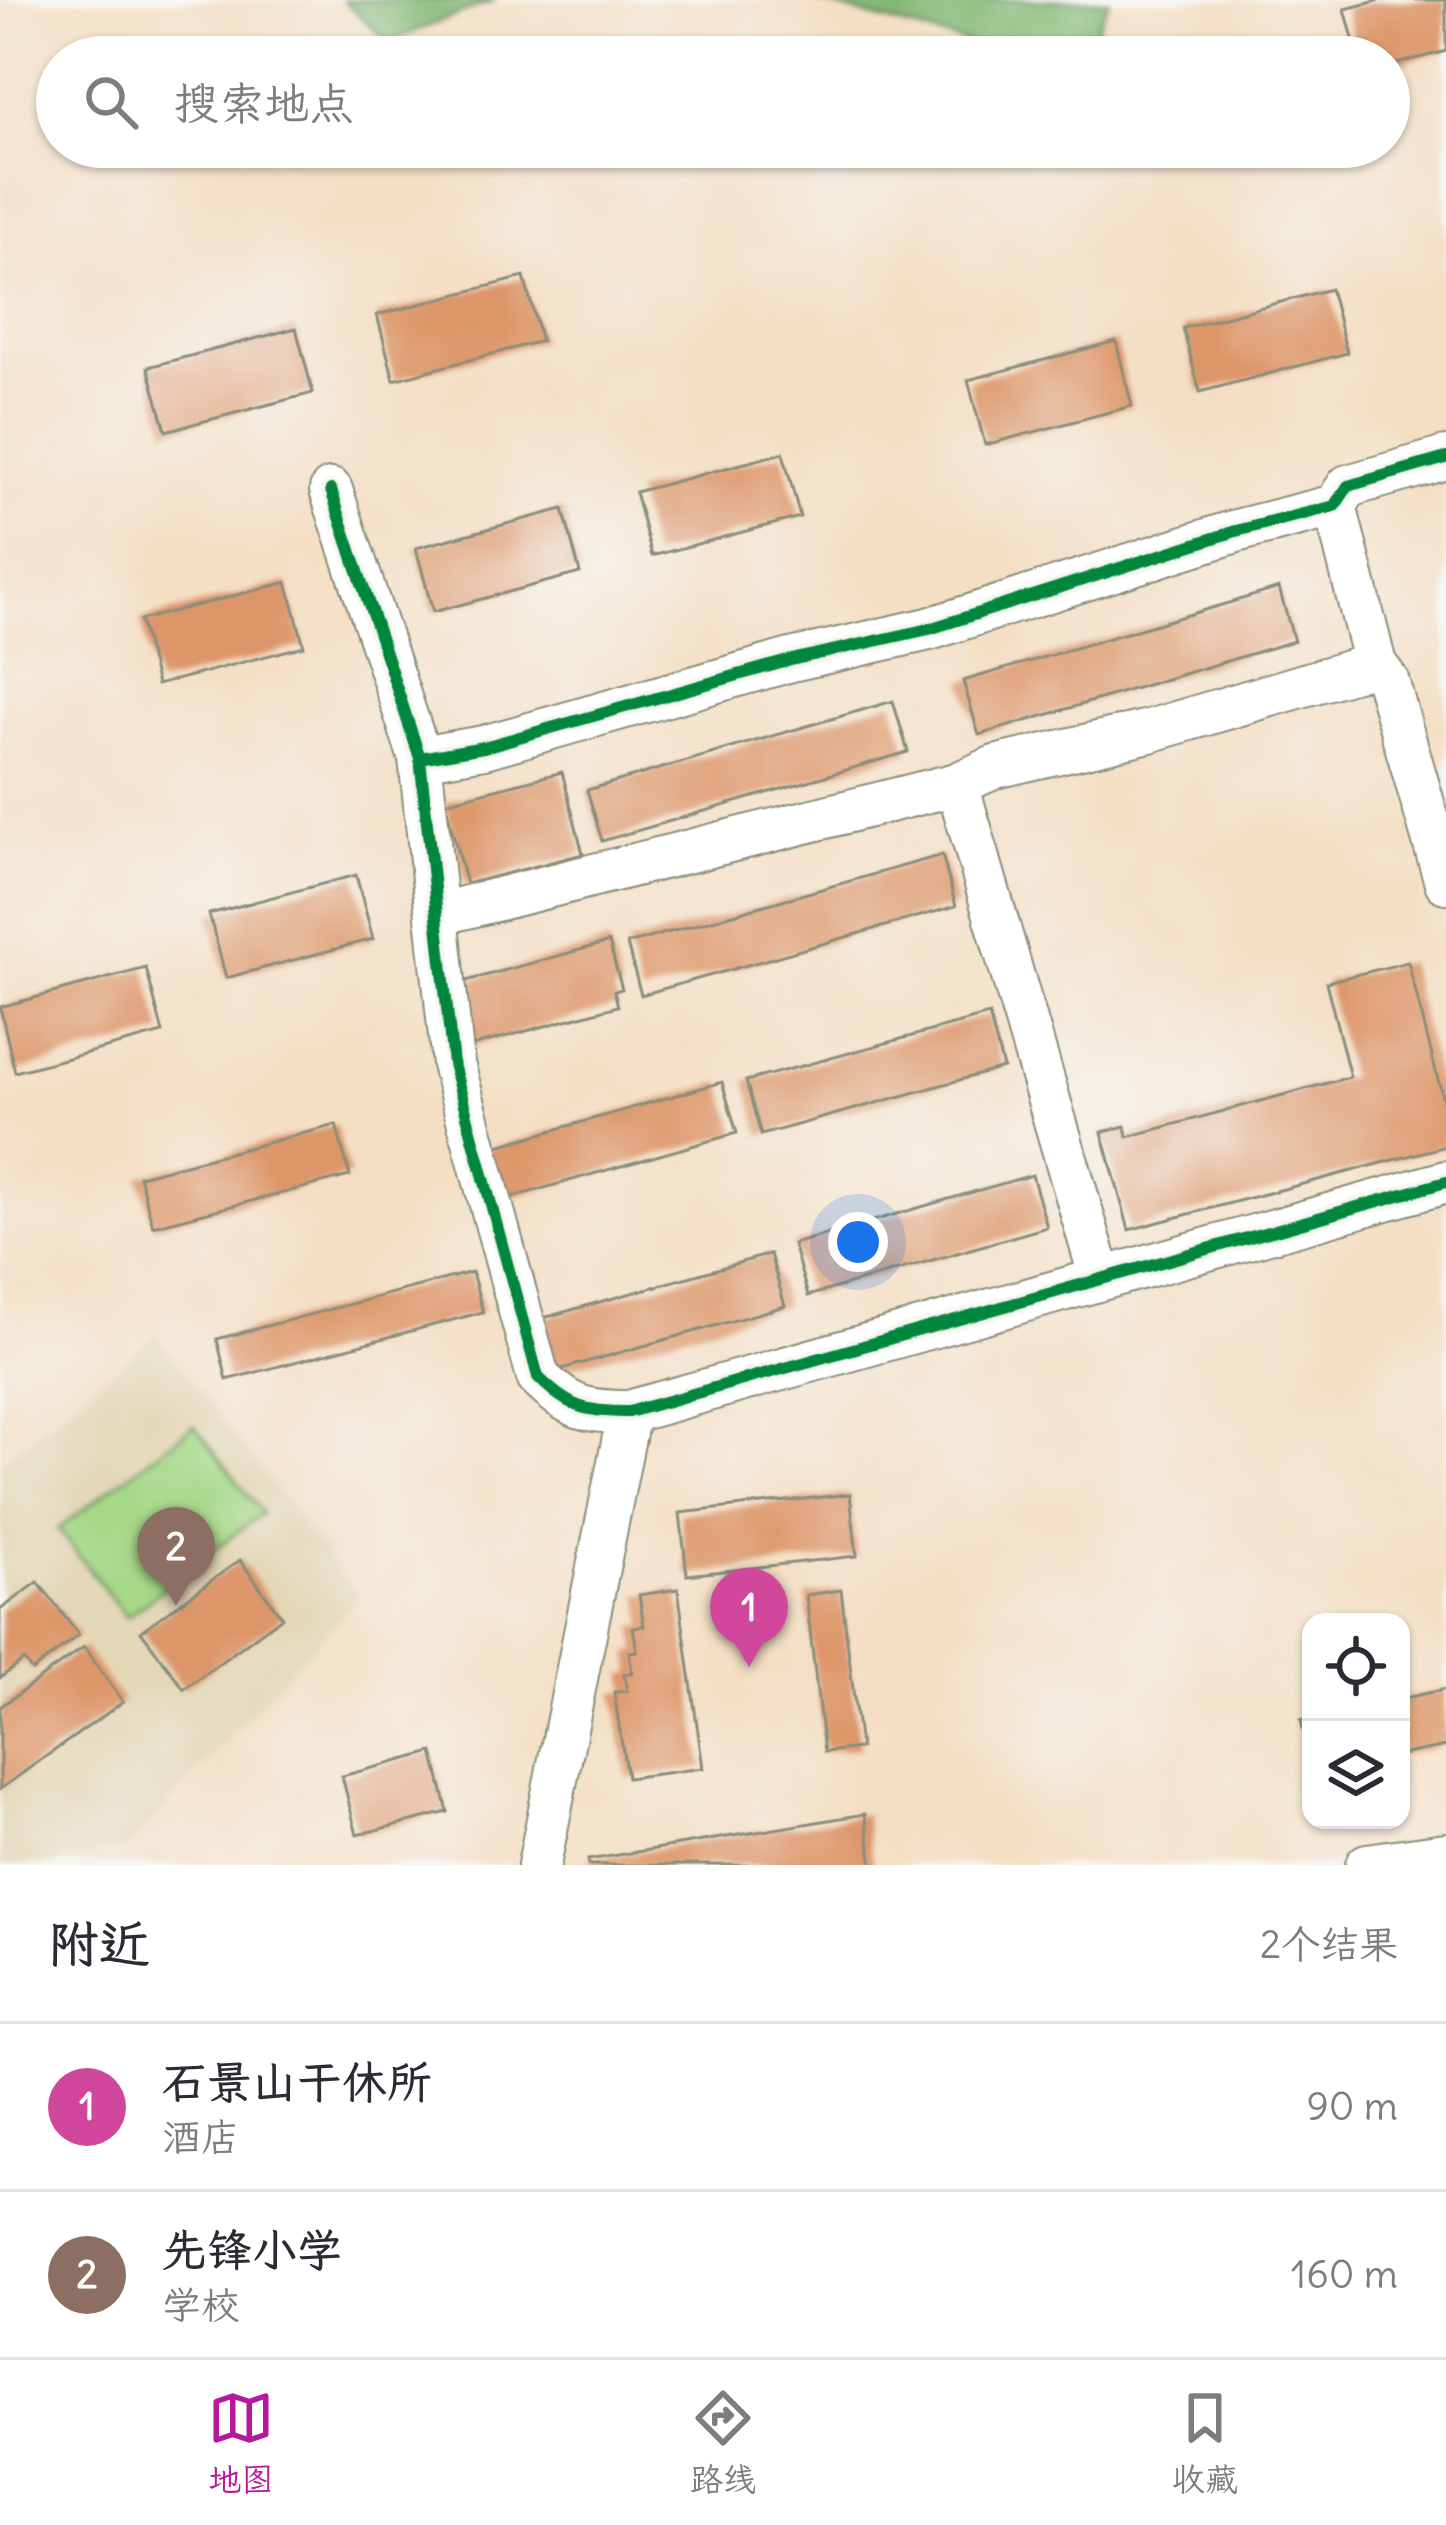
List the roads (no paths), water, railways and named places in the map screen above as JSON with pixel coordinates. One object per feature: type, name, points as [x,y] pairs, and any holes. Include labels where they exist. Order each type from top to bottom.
[{"type":"street","points":[[420,758],[484,747],[791,660],[929,629],[1236,531],[1334,506],[1348,486],[1446,458]]},
{"type":"street","points":[[331,490],[420,758],[453,1064],[538,1377],[561,1401],[593,1412],[628,1412],[1446,1182]]},
{"type":"street","points":[[1334,506],[1376,664],[1387,680],[1446,882]]},
{"type":"street","points":[[442,914],[957,784],[995,766],[1149,731],[1376,664]]},
{"type":"street","points":[[957,784],[1101,1279]]},
{"type":"street","points":[[539,1865],[628,1412]]},
{"type":"street","points":[[1367,1865],[1446,1854]]},
{"type":"place","name":"先锋小学","points":[[176,1606]]},
{"type":"place","name":"石景山干休所","points":[[749,1667]]}]
